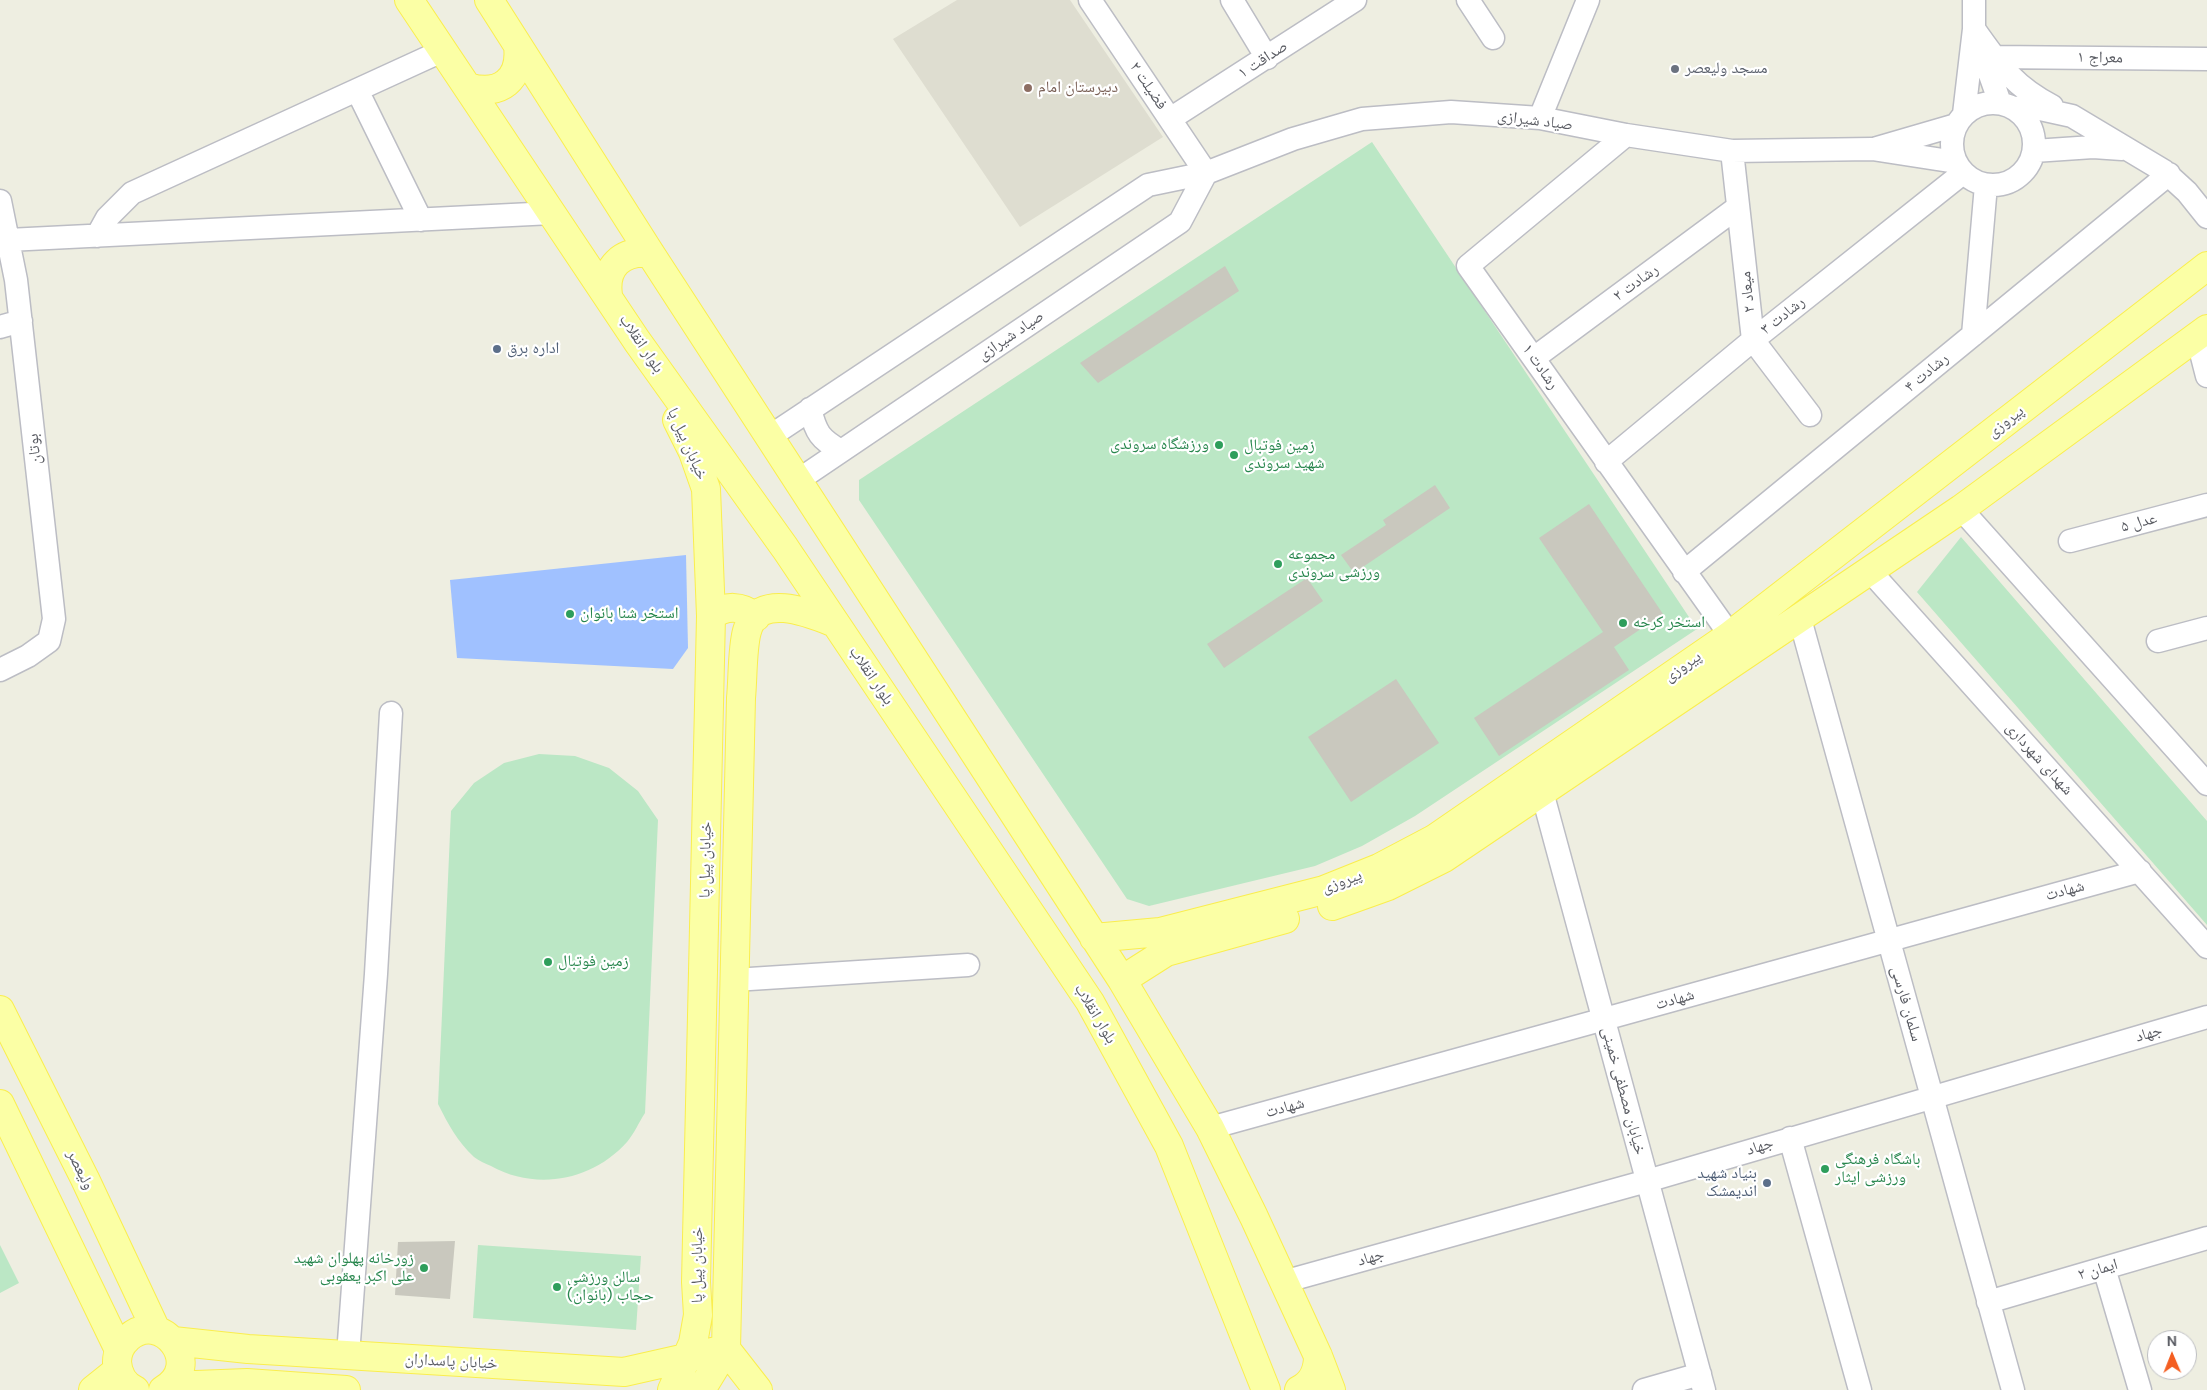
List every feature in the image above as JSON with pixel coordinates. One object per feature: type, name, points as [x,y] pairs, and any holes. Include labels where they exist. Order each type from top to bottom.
[{"type":"main road","name":"بلوار انقلاب","points":[[409,0],[637,341],[785,548],[1090,1002],[1169,1146],[1268,1388]]},
{"type":"main road","points":[[489,0],[650,253],[1122,980],[1210,1128],[1318,1356],[1331,1390]]},
{"type":"main road","points":[[468,87],[479,91],[491,90],[502,86],[511,79],[517,68],[518,46]]},
{"type":"main road","points":[[608,295],[606,283],[610,272],[617,262],[626,255],[638,252],[650,253]]},
{"type":"main road","name":"پیروزی","points":[[1122,980],[1166,952],[1329,907],[1388,886],[1444,858],[1542,792],[1737,646],[2207,266]]},
{"type":"main road","name":"پیروزی","points":[[1094,938],[1160,932],[1324,890],[1379,868],[1434,839],[1737,646],[1800,619],[1961,509],[2202,333]]},
{"type":"main road","name":"خیابان پیل پا","points":[[637,341],[694,452],[706,489],[711,616],[696,1282],[698,1314],[693,1343],[672,1390]]},
{"type":"main road","points":[[711,616],[719,610],[739,607],[748,610],[756,617],[773,608],[799,609],[835,623]]},
{"type":"main road","name":"خیابان پیل پا","points":[[702,1390],[726,1349],[741,698],[747,631],[756,617]]},
{"type":"main road","name":"ولیعصر","points":[[0,1010],[165,1336],[179,1349],[180,1369],[176,1378],[166,1388]]},
{"type":"main road","points":[[0,1104],[126,1378]]},
{"type":"main road","points":[[126,1378],[124,1342],[138,1332],[165,1336]]},
{"type":"main road","name":"خیابان پاسداران","points":[[165,1336],[248,1349],[624,1372],[726,1349]]},
{"type":"main road","points":[[726,1349],[758,1390]]},
{"type":"main road","points":[[1299,1390],[1309,1383],[1315,1375],[1318,1366],[1318,1356]]},
{"type":"main road","points":[[93,1390],[126,1378]]},
{"type":"main road","points":[[166,1388],[247,1383],[346,1390]]},
{"type":"street","points":[[1232,0],[1267,58]]},
{"type":"street","name":"صداقت ۱","points":[[1170,119],[1355,0]]},
{"type":"street","points":[[1468,0],[1493,38]]},
{"type":"street","points":[[1540,118],[1588,0]]},
{"type":"street","points":[[1974,0],[1974,30],[1960,120],[1952,137],[1952,150],[1959,168],[1974,181],[1986,185],[1999,185],[2011,182],[2022,174],[2030,164],[2034,151],[2034,138],[2031,126],[2023,115],[2006,105],[1974,30]]},
{"type":"street","name":"فضیلت ۲","points":[[1094,1],[1206,173]]},
{"type":"street","points":[[1974,30],[2013,80],[2033,96],[2072,116],[2169,174],[2187,192],[2207,217]]},
{"type":"street","points":[[97,236],[107,218],[132,193],[442,51]]},
{"type":"street","name":"معراج ۱","points":[[1994,57],[2207,60]]},
{"type":"street","points":[[357,90],[421,220]]},
{"type":"street","points":[[1872,149],[1960,120],[1975,107],[1987,103],[2031,107],[2072,116]]},
{"type":"street","name":"صیاد شیرازی","points":[[769,437],[1148,185],[1206,173],[1293,139],[1362,119],[1451,112],[1540,118],[1626,135],[1732,151],[1872,149]]},
{"type":"street","name":"رشادت ۱","points":[[1626,135],[1468,266],[1737,646]]},
{"type":"street","points":[[2034,151],[2093,147],[2128,149]]},
{"type":"street","points":[[1872,149],[1959,168]]},
{"type":"street","name":"میعاد ۲","points":[[1732,151],[1753,340]]},
{"type":"street","name":"رشادت ۳","points":[[1606,462],[1959,168]]},
{"type":"street","name":"صیاد شیرازی","points":[[797,480],[1180,222],[1206,173]]},
{"type":"street","name":"رشادت ۴","points":[[1684,572],[2169,174]]},
{"type":"street","points":[[1973,335],[1986,185]]},
{"type":"street","name":"بوتان","points":[[0,201],[16,280],[10,324],[54,619],[49,641],[28,656],[0,670]]},
{"type":"street","name":"رشادت ۲","points":[[1534,358],[1738,207]]},
{"type":"street","points":[[8,240],[552,213]]},
{"type":"street","points":[[2202,333],[2207,376]]},
{"type":"street","points":[[1753,340],[1810,415]]},
{"type":"street","points":[[810,409],[815,429],[824,442],[841,451]]},
{"type":"street","name":"عدل ۵","points":[[2070,541],[2207,505]]},
{"type":"street","points":[[1961,509],[2207,784]]},
{"type":"street","name":"شهدای شهرداری","points":[[1870,571],[2207,947]]},
{"type":"street","name":"سلمان فارسی","points":[[1800,619],[2013,1390]]},
{"type":"street","points":[[2158,641],[2207,628]]},
{"type":"street","points":[[348,1355],[376,974],[391,713]]},
{"type":"street","name":"خیابان مصطفی خمینی","points":[[1542,792],[1702,1382]]},
{"type":"street","name":"شهادت","points":[[1210,1128],[2140,871]]},
{"type":"street","points":[[734,980],[968,965]]},
{"type":"street","name":"جهاد","points":[[1283,1282],[1648,1181],[2207,1017]]},
{"type":"street","points":[[1790,1138],[1860,1390]]},
{"type":"street","name":"ایمان ۲","points":[[1988,1302],[2207,1238]]},
{"type":"street","points":[[2104,1268],[2140,1390]]},
{"type":"street","points":[[1644,1390],[1702,1382]]},
{"type":"shaded area","name":"دبیرستان امام","points":[[957,0],[1070,0],[1163,137],[1020,227],[893,39]]},
{"type":"green space","name":"مجموعه ورزشی سروندی","points":[[1372,142],[1697,629],[1415,816],[1362,846],[1315,866],[1149,906],[1127,899],[859,500],[859,480]]},
{"type":"green space","points":[[1961,537],[2207,821],[2207,925],[1917,592]]},
{"type":"green space","name":"زمین فوتبال","points":[[539,754],[575,756],[609,768],[638,791],[658,820],[645,1113],[627,1142],[597,1166],[563,1178],[545,1180],[508,1174],[476,1158],[458,1138],[438,1104],[451,811],[474,783],[504,763]]},
{"type":"green space","points":[[0,1245],[19,1283],[0,1293]]},
{"type":"green space","name":"سالن ورزشی حجاب (بانوان)","points":[[478,1245],[641,1256],[636,1330],[473,1318]]},
{"type":"water","name":"استخر شنا بانوان","points":[[686,555],[688,648],[673,669],[457,658],[450,580]]},
{"type":"building","points":[[1225,266],[1239,291],[1098,383],[1080,363]]},
{"type":"building","points":[[1435,485],[1450,508],[1354,573],[1341,555],[1386,525],[1383,520]]},
{"type":"building","name":"استخر کرخه","points":[[1589,504],[1663,614],[1614,647],[1629,670],[1499,756],[1474,718],[1603,632],[1539,538]]},
{"type":"building","points":[[1307,578],[1323,601],[1224,668],[1207,644]]},
{"type":"building","points":[[1396,679],[1439,743],[1351,802],[1308,737]]},
{"type":"building","name":"زورخانه پهلوان شهید علی اکبر یعقوبی","points":[[455,1241],[450,1299],[395,1295],[398,1242]]},
{"type":"place","name":"مسجد ولیعصر","points":[[1675,69]]},
{"type":"place","name":"دبیرستان امام","points":[[1028,88]]},
{"type":"place","name":"اداره برق","points":[[497,349]]},
{"type":"place","name":"ورزشگاه سروندی","points":[[1219,445]]},
{"type":"place","name":"زمین فوتبال شهید سروندی","points":[[1234,455]]},
{"type":"place","name":"مجموعه ورزشی سروندی","points":[[1278,564]]},
{"type":"place","name":"استخر شنا بانوان","points":[[570,614]]},
{"type":"place","name":"استخر کرخه","points":[[1623,623]]},
{"type":"place","name":"زمین فوتبال","points":[[548,962]]},
{"type":"place","name":"باشگاه فرهنگی ورزشی ایثار","points":[[1825,1169]]},
{"type":"place","name":"بنیاد شهید اندیمشک","points":[[1767,1183]]},
{"type":"place","name":"زورخانه پهلوان شهید علی اکبر یعقوبی","points":[[424,1268]]},
{"type":"place","name":"سالن ورزشی حجاب (بانوان)","points":[[557,1287]]}]
